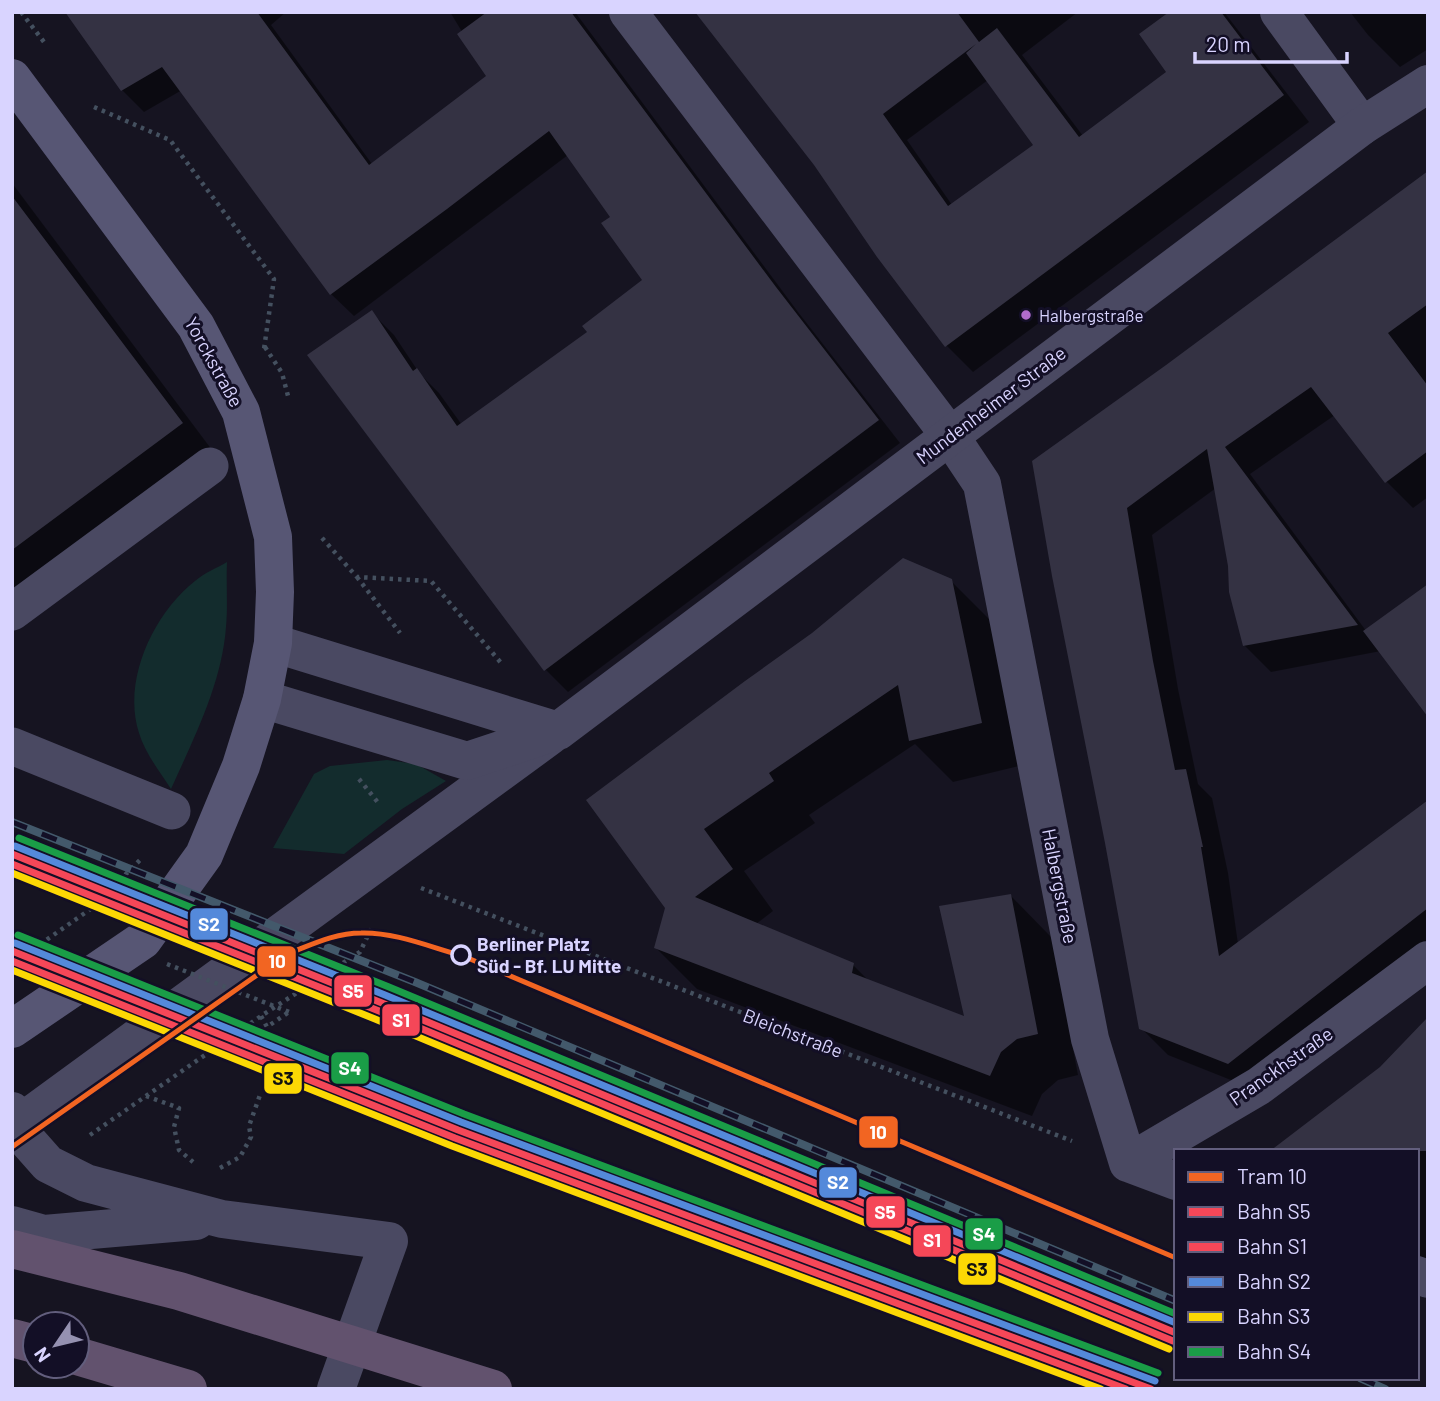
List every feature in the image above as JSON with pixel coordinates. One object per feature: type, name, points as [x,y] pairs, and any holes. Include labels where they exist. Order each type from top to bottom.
[{"type":"highway","points":[[12,1249],[179,1291],[493,1389]]},
{"type":"highway","points":[[91,1360],[188,1389]]},
{"type":"main road","name":"Yorckstraße","points":[[12,78],[196,326],[242,412],[273,537],[275,592],[273,643],[262,699],[233,788],[204,855],[143,940],[12,1029]]},
{"type":"street","name":"Halbergstraße","points":[[628,12],[950,436],[982,484],[1090,1039],[1128,1163]]},
{"type":"street","points":[[1279,12],[1362,125]]},
{"type":"street","name":"Mundenheimer Straße","points":[[14,1122],[558,731],[1362,125],[1428,84]]},
{"type":"street","points":[[12,612],[210,466]]},
{"type":"street","points":[[273,643],[558,731]]},
{"type":"street","points":[[262,699],[467,761],[558,731]]},
{"type":"street","points":[[12,746],[172,811]]},
{"type":"street","name":"Pranckhstraße","points":[[1128,1163],[1259,1086],[1428,960]]},
{"type":"street","points":[[14,1122],[48,1164],[86,1183],[222,1219],[389,1241],[336,1389]]},
{"type":"street","points":[[1128,1163],[1174,1180]]},
{"type":"street","points":[[12,1226],[44,1234],[222,1219]]},
{"type":"path","points":[[21,12],[46,44]]},
{"type":"path","points":[[87,98],[95,109],[170,140],[274,279],[265,347],[282,373],[288,399]]},
{"type":"path","points":[[319,528],[322,541],[357,576],[431,582],[506,669]]},
{"type":"path","name":"Bleichstraße","points":[[410,884],[1128,1163]]},
{"type":"path","points":[[48,1164],[261,1016],[360,952],[375,920]]},
{"type":"path","points":[[167,964],[289,1013],[267,1027],[261,1016]]},
{"type":"path","points":[[213,1169],[224,1168],[240,1157],[251,1138],[249,1126],[261,1093]]},
{"type":"path","points":[[145,1096],[179,1108],[174,1127],[179,1150],[202,1169]]},
{"type":"green space","points":[[227,562],[226,627],[219,669],[206,710],[171,789],[149,755],[139,733],[135,713],[138,671],[154,630],[166,611],[195,581]]},
{"type":"green space","points":[[387,760],[416,764],[446,781],[402,809],[344,854],[273,848],[314,774],[330,766]]},
{"type":"building","points":[[65,12],[257,12],[369,165],[486,76],[457,34],[487,12],[571,12],[879,420],[544,671],[307,355],[372,310],[413,371],[417,368],[457,426],[587,332],[582,326],[642,280],[601,223],[610,217],[549,131],[330,295],[162,67],[121,91]]},
{"type":"building","points":[[695,12],[957,12],[979,42],[997,28],[1079,137],[1166,72],[1139,34],[1169,12],[1221,12],[1284,95],[945,347],[877,257],[814,165]],"holes":[[[976,44],[966,53],[1033,145],[948,206],[883,114]]]},
{"type":"building","points":[[1428,171],[1428,304],[1388,333],[1428,386],[1428,451],[1385,483],[1311,387],[1225,447],[1358,625],[1243,646],[1229,592],[1228,566],[1207,449],[1127,508],[1175,770],[1186,769],[1203,847],[1219,956],[1428,800],[1428,908],[1228,1064],[1139,1029],[1032,461]]},
{"type":"building","points":[[12,196],[183,423],[12,550]]},
{"type":"building","points":[[903,558],[952,579],[982,723],[909,741],[898,685],[769,773],[774,781],[704,829],[733,869],[695,897],[854,963],[852,973],[964,1016],[939,906],[1011,894],[1038,1034],[1017,1039],[1001,1052],[990,1076],[654,948],[665,908],[586,800],[812,633]]},
{"type":"building","points":[[1428,584],[1428,717],[1363,631]]},
{"type":"building","points":[[1428,1017],[1428,1151],[1273,1149],[1380,1067]]},
{"type":"railway","points":[[12,822],[415,982],[1174,1300]]},
{"type":"railway","points":[[1365,1380],[1385,1389]]},
{"type":"tram line","name":"10","points":[[12,1147],[287,954],[342,935],[374,933],[400,937],[463,956],[1174,1257]]},
{"type":"rail line","name":"S4","points":[[19,838],[389,987],[1174,1313]]},
{"type":"rail line","name":"S2","points":[[15,846],[385,995],[1174,1322]]},
{"type":"rail line","name":"S5","points":[[12,854],[382,1003],[1174,1332]]},
{"type":"rail line","name":"S1","points":[[12,864],[379,1011],[1173,1341]]},
{"type":"rail line","name":"S3","points":[[12,873],[375,1019],[1169,1349]]},
{"type":"rail line","name":"S4","points":[[18,935],[464,1114],[1158,1373]]},
{"type":"rail line","name":"S2","points":[[15,943],[461,1122],[1155,1381]]},
{"type":"rail line","name":"S5","points":[[12,951],[458,1130],[1151,1389]]},
{"type":"rail line","name":"S1","points":[[12,961],[455,1138],[1126,1389]]},
{"type":"rail line","name":"S3","points":[[12,970],[452,1146],[1101,1389]]},
{"type":"place","name":"Halbergstraße","points":[[1026,315]]},
{"type":"place","name":"Berliner Platz Süd - Bf. LU Mitte","points":[[461,955]]}]
